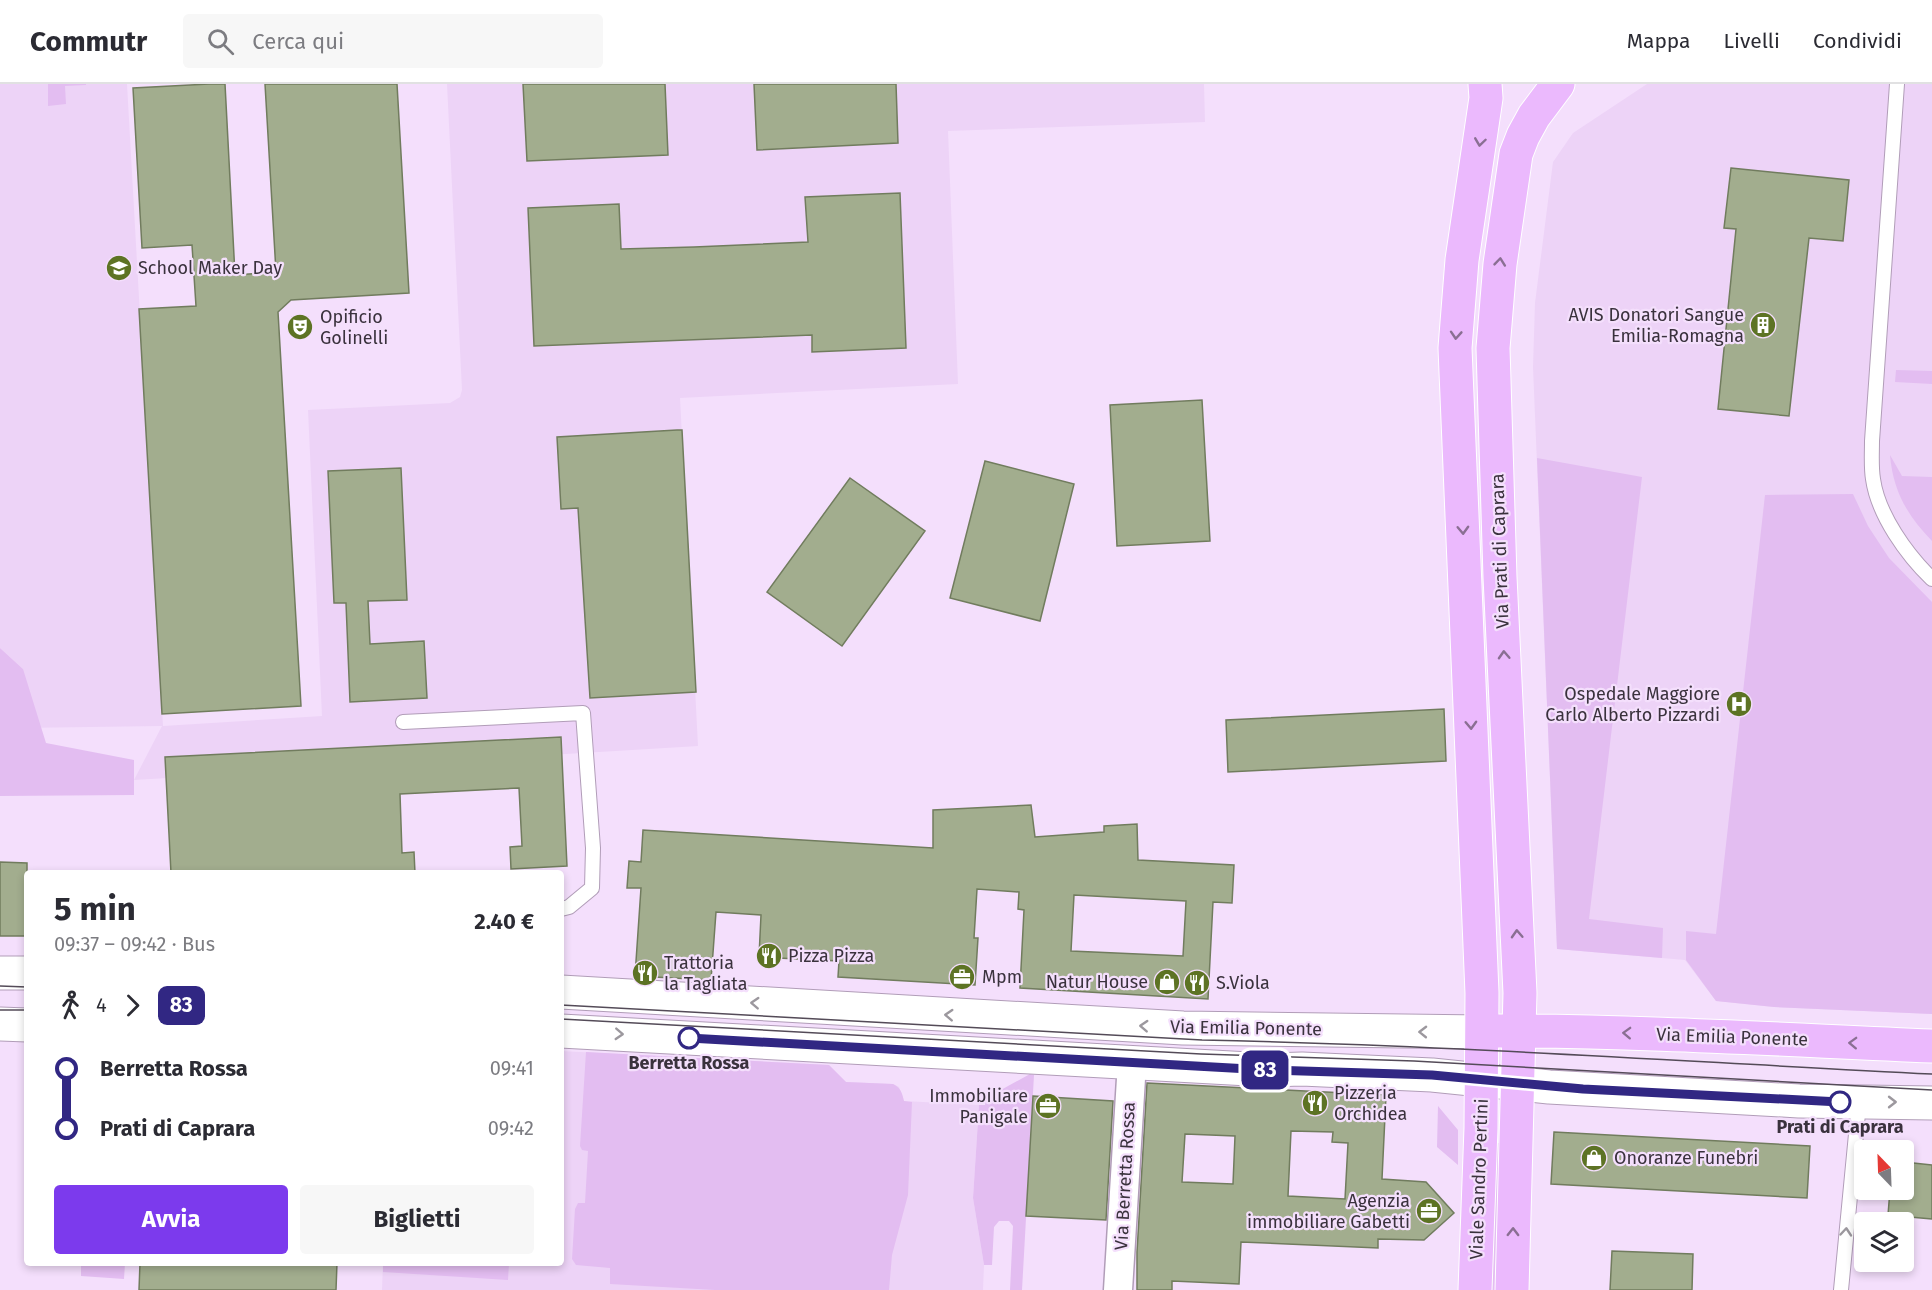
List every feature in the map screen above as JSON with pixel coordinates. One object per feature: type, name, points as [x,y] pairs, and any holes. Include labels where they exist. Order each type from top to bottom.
[{"type":"main road","name":"Via Prati di Caprara","points":[[1482,1032],[1455,348],[1462,260],[1486,98],[1485,84]]},
{"type":"main road","name":"Via Prati di Caprara","points":[[1520,1031],[1500,577],[1493,348],[1500,264],[1516,154],[1533,116],[1558,84]]},
{"type":"main road","points":[[0,973],[24,973]]},
{"type":"main road","name":"Via Emilia Ponente","points":[[564,992],[1183,1028],[1520,1031],[1739,1037],[1932,1046]]},
{"type":"main road","points":[[0,1024],[24,1025]]},
{"type":"main road","name":"Via Emilia Ponente","points":[[564,1031],[1267,1070],[1432,1075],[1605,1091],[1859,1103],[1932,1103]]},
{"type":"main road","name":"Viale Sandro Pertini","points":[[1512,1290],[1520,1031]]},
{"type":"main road","name":"Viale Sandro Pertini","points":[[1475,1290],[1482,1032]]},
{"type":"street","name":"Via Berretta Rossa","points":[[1118,1290],[1132,1062]]},
{"type":"lane","points":[[1897,84],[1872,441],[1872,478],[1876,495],[1903,547],[1932,579]]},
{"type":"lane","points":[[403,722],[584,713],[593,848],[592,888],[570,907],[564,908]]},
{"type":"lane","points":[[1841,1290],[1859,1103]]},
{"type":"shaded area","points":[[0,84],[127,84],[163,726],[322,716],[308,410],[450,403],[460,397],[462,390],[447,84],[1204,84],[1205,122],[948,131],[958,384],[680,398],[698,746],[134,780],[162,726],[18,728],[23,669],[0,648]]},
{"type":"shaded area","points":[[48,84],[86,85],[65,86],[66,104],[48,106]]},
{"type":"shaded area","name":"Ospedale Maggiore Carlo Alberto Pizzardi","points":[[1647,84],[1932,84],[1932,1014],[1774,1007],[1716,1001],[1685,960],[1557,949],[1533,367],[1535,303],[1553,162],[1573,133]]},
{"type":"shaded area","points":[[1896,370],[1932,371],[1932,384],[1895,382]]},
{"type":"shaded area","points":[[1890,455],[1902,476],[1932,477],[1932,541],[1915,522],[1903,502],[1894,480]]},
{"type":"shaded area","points":[[1537,458],[1642,477],[1589,919],[1663,928],[1662,958],[1557,949]]},
{"type":"shaded area","points":[[1853,494],[1868,526],[1889,558],[1932,602],[1932,1014],[1774,1007],[1716,1001],[1686,960],[1686,931],[1716,934],[1765,495]]},
{"type":"shaded area","points":[[0,648],[23,669],[46,743],[134,760],[134,795],[0,796]]},
{"type":"shaded area","points":[[564,1051],[829,1065],[846,1082],[893,1084],[899,1087],[904,1101],[979,1105],[973,1198],[984,1265],[983,1290],[382,1290],[383,1266],[564,1266]]},
{"type":"shaded area","points":[[586,1052],[829,1065],[846,1082],[893,1084],[898,1087],[904,1101],[912,1102],[908,1195],[892,1255],[889,1290],[715,1290],[610,1284],[610,1268],[576,1265],[572,1259],[575,1209],[578,1203],[585,1203],[588,1151],[582,1150],[580,1146]]},
{"type":"shaded area","points":[[1030,1074],[1034,1075],[1022,1290],[1010,1290],[1013,1226],[1009,1221],[999,1221],[994,1227],[992,1265],[984,1265],[973,1198],[979,1105],[985,1105],[986,1099],[990,1096]]},
{"type":"shaded area","points":[[1438,1106],[1458,1130],[1458,1165],[1437,1147]]},
{"type":"shaded area","points":[[1495,1143],[1500,1143],[1497,1290],[1491,1290]]},
{"type":"shaded area","points":[[81,1266],[125,1266],[124,1279],[81,1276]]},
{"type":"shaded area","points":[[383,1266],[509,1266],[508,1280],[383,1272]]},
{"type":"building","points":[[225,84],[235,275],[276,272],[265,84],[397,84],[409,293],[291,300],[278,312],[301,706],[162,714],[139,309],[196,306],[192,245],[142,248],[133,88]]},
{"type":"building","points":[[523,84],[665,84],[668,155],[527,161]]},
{"type":"building","points":[[754,84],[896,84],[898,143],[757,150]]},
{"type":"building","name":"AVIS Donatori Sangue Emilia-Romagna","points":[[1731,168],[1849,180],[1843,241],[1809,238],[1789,416],[1718,409],[1736,229],[1724,228]]},
{"type":"building","points":[[900,193],[906,348],[812,352],[812,335],[534,346],[528,208],[619,204],[621,249],[694,247],[808,242],[805,197]]},
{"type":"building","points":[[1202,400],[1210,541],[1117,546],[1110,405]]},
{"type":"building","points":[[682,430],[696,692],[590,698],[578,508],[561,509],[557,437]]},
{"type":"building","points":[[985,461],[1074,484],[1040,621],[950,598]]},
{"type":"building","points":[[401,468],[407,600],[368,601],[370,644],[424,641],[427,698],[350,702],[346,603],[334,603],[328,471]]},
{"type":"building","points":[[850,478],[925,531],[842,646],[767,592]]},
{"type":"building","points":[[1444,709],[1446,761],[1228,772],[1226,720]]},
{"type":"building","points":[[561,737],[567,866],[511,869],[510,847],[522,846],[519,788],[400,794],[402,853],[414,852],[415,870],[171,870],[165,757]]},
{"type":"building","points":[[1031,805],[1035,837],[1104,832],[1104,826],[1137,824],[1138,860],[1234,865],[1232,903],[1213,902],[1208,999],[1020,988],[1024,910],[1018,909],[1019,892],[977,889],[974,938],[978,938],[975,985],[838,977],[839,961],[759,957],[761,915],[716,912],[711,980],[635,976],[641,888],[627,888],[629,861],[641,862],[643,830],[933,848],[933,810]],"holes":[[[1074,895],[1186,901],[1183,956],[1071,951]]]},
{"type":"building","points":[[0,862],[27,863],[27,870],[24,870],[24,936],[0,936]]},
{"type":"building","points":[[1147,1083],[1386,1095],[1382,1179],[1426,1182],[1454,1213],[1424,1240],[1378,1239],[1378,1248],[1241,1242],[1239,1284],[1172,1281],[1172,1290],[1137,1290],[1137,1252]],"holes":[[[1291,1131],[1333,1132],[1332,1142],[1348,1143],[1345,1199],[1288,1196]],[[1185,1134],[1235,1136],[1233,1184],[1182,1182]]]},
{"type":"building","points":[[1033,1096],[1113,1101],[1106,1220],[1026,1216]]},
{"type":"building","points":[[1554,1132],[1810,1146],[1807,1198],[1551,1184]]},
{"type":"building","points":[[1914,1163],[1932,1165],[1932,1219],[1914,1217],[1914,1212],[1888,1212],[1889,1200],[1914,1200]]},
{"type":"building","points":[[1612,1251],[1693,1254],[1692,1290],[1610,1290]]},
{"type":"building","points":[[140,1266],[337,1266],[336,1290],[139,1290]]},
{"type":"tram line","points":[[0,986],[24,987]]},
{"type":"tram line","points":[[564,1005],[1202,1040],[1476,1050],[1932,1074]]},
{"type":"tram line","points":[[0,1010],[24,1010]]},
{"type":"tram line","points":[[564,1019],[1201,1054],[1414,1061],[1932,1090]]},
{"type":"bus line","name":"83","points":[[689,1038],[1267,1070],[1432,1075],[1549,1087],[1840,1102]]},
{"type":"place","name":"School Maker Day","points":[[119,268]]},
{"type":"place","name":"AVIS Donatori Sangue Emilia-Romagna","points":[[1763,325]]},
{"type":"place","name":"Opificio Golinelli","points":[[300,327]]},
{"type":"place","name":"Ospedale Maggiore Carlo Alberto Pizzardi","points":[[1739,704]]},
{"type":"place","name":"Pizza Pizza","points":[[769,956]]},
{"type":"place","name":"Trattoria la Tagliata","points":[[645,973]]},
{"type":"place","name":"Mpm","points":[[962,977]]},
{"type":"place","name":"Natur House","points":[[1167,982]]},
{"type":"place","name":"S.Viola","points":[[1197,983]]},
{"type":"place","name":"Berretta Rossa","points":[[689,1038]]},
{"type":"place","name":"Prati di Caprara","points":[[1840,1102]]},
{"type":"place","name":"Pizzeria Orchidea","points":[[1315,1103]]},
{"type":"place","name":"Immobiliare Panigale","points":[[1048,1106]]},
{"type":"place","name":"Onoranze Funebri","points":[[1594,1158]]},
{"type":"place","name":"Agenzia immobiliare Gabetti","points":[[1429,1211]]}]
